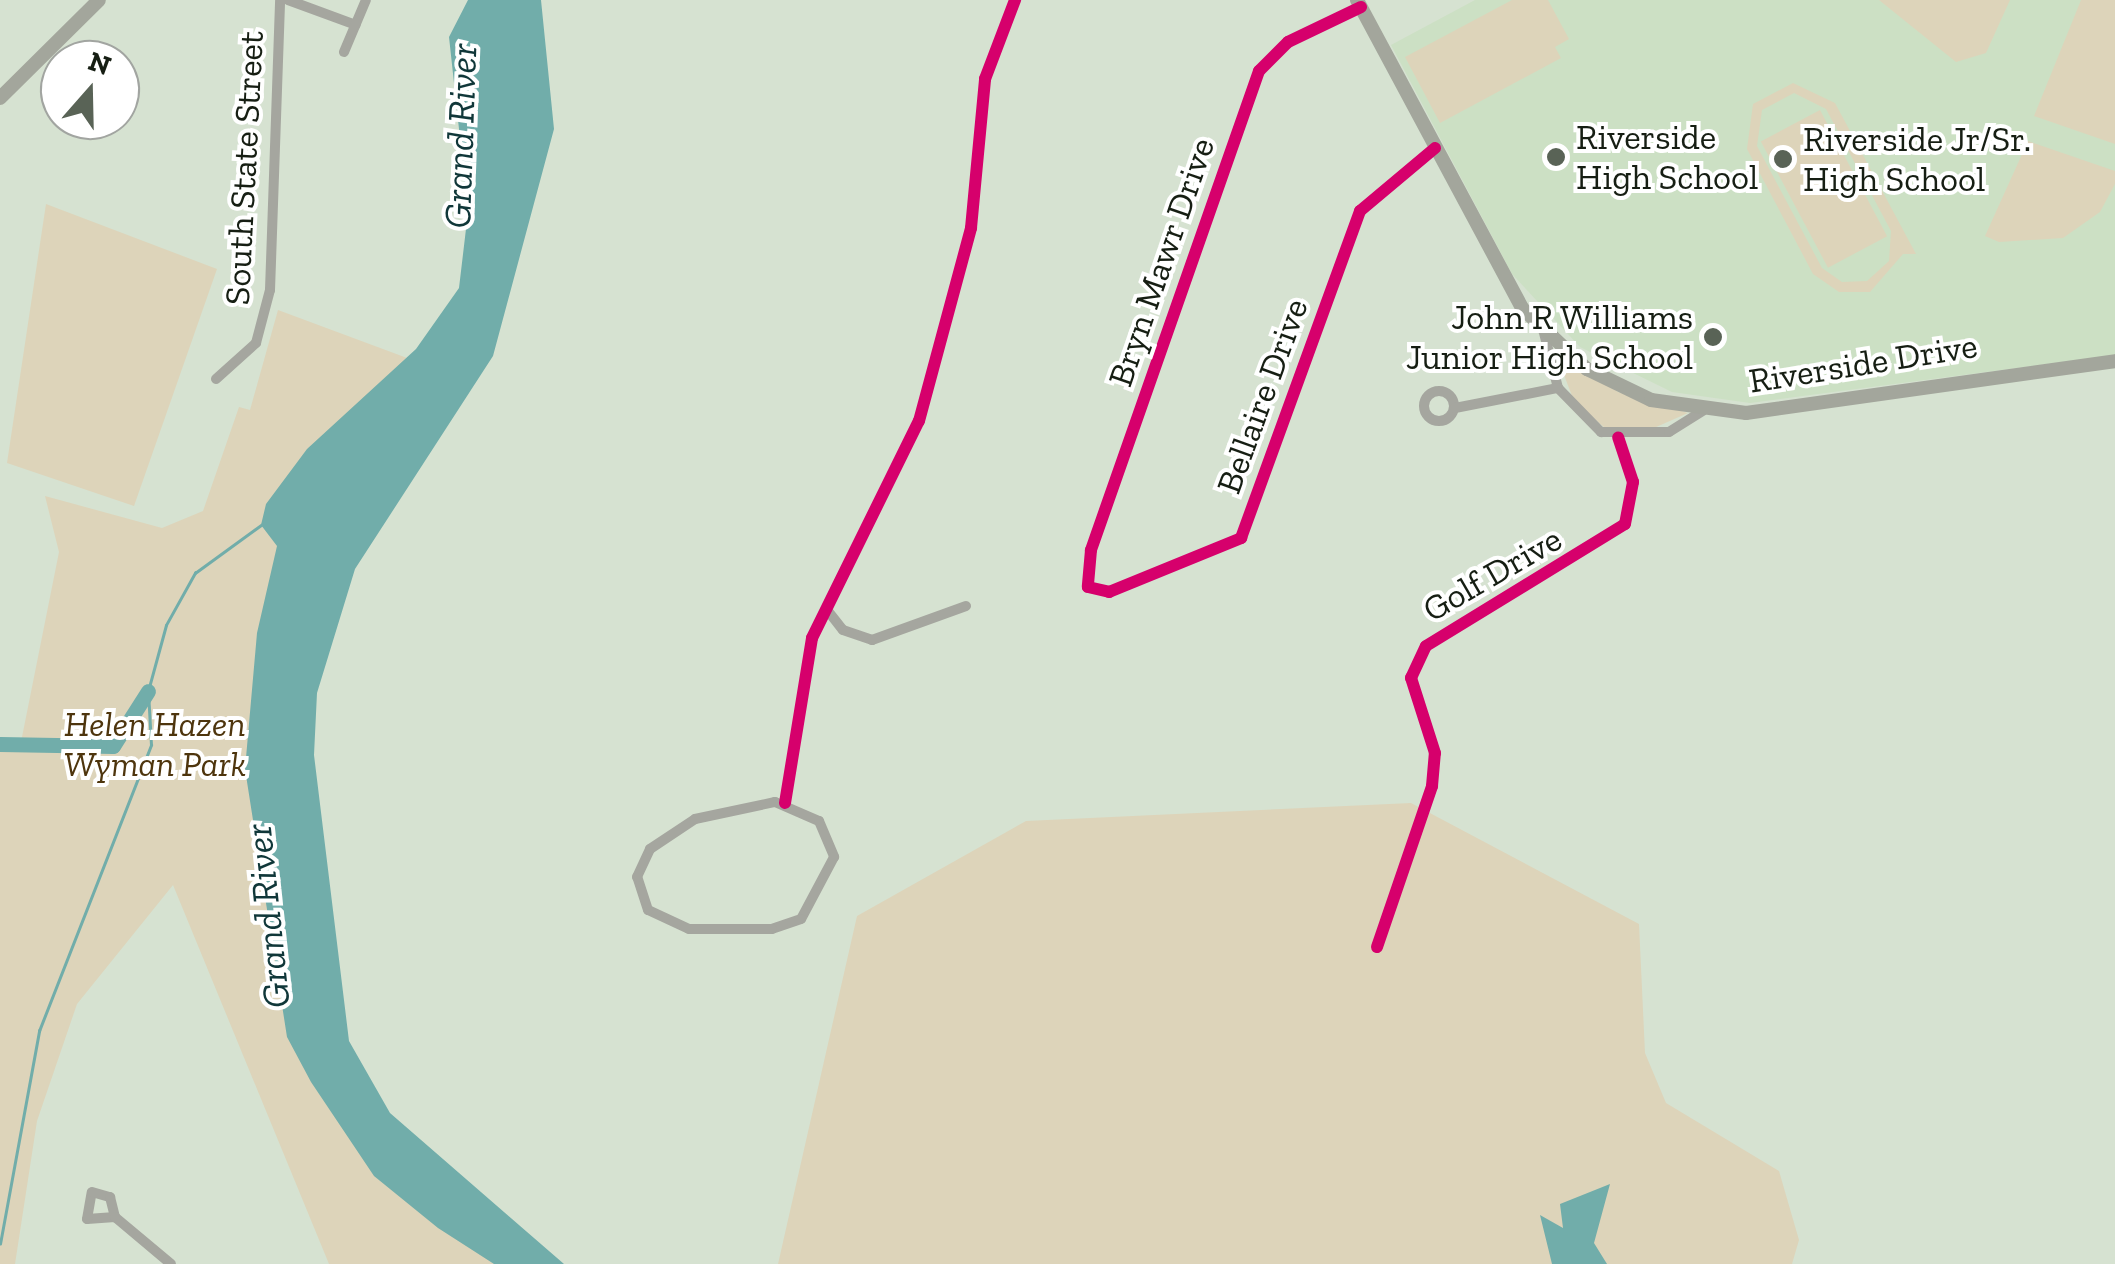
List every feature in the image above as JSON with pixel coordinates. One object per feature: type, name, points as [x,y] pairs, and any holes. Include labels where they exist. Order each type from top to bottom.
[{"type":"main road","points":[[0,98],[100,0]]},
{"type":"main road","name":"Riverside Drive","points":[[1359,3],[1435,148],[1544,333],[1619,385],[1703,411],[1789,408],[2115,361]]},
{"type":"street","name":"South State Street","points":[[216,379],[256,343],[270,290],[280,0]]},
{"type":"street","points":[[288,0],[356,25]]},
{"type":"street","points":[[344,52],[366,0]]},
{"type":"street","points":[[785,803],[804,665],[919,421],[971,228],[984,79],[1016,0]]},
{"type":"street","name":"Bryn Mawr Drive","points":[[1088,587],[1090,550],[1259,71],[1288,42],[1359,3]]},
{"type":"street","name":"Bellaire Drive","points":[[1088,587],[1108,592],[1241,538],[1360,211],[1435,148]]},
{"type":"street","points":[[1544,333],[1558,388],[1587,425],[1618,437],[1668,432],[1703,411]]},
{"type":"street","points":[[1454,408],[1558,388]]},
{"type":"street","name":"Golf Drive","points":[[1377,947],[1432,786],[1435,753],[1410,678],[1441,635],[1625,524],[1633,482],[1618,437]]},
{"type":"street","points":[[828,611],[842,630],[872,640],[966,606]]},
{"type":"street","points":[[785,803],[820,820],[834,857],[801,919],[772,929],[689,929],[648,910],[640,862],[668,834],[694,819],[785,803]]},
{"type":"street","points":[[115,1217],[171,1264]]},
{"type":"shaded area","name":"Riverside Jr/Sr. High School","points":[[1475,0],[2115,0],[2115,355],[1750,403],[1672,392],[1580,347],[1512,274],[1391,45]]},
{"type":"green space","points":[[1512,0],[1548,0],[1569,39],[1555,47],[1561,58],[1440,123],[1405,57]]},
{"type":"green space","points":[[1879,0],[2010,0],[1986,53],[1956,62]]},
{"type":"green space","points":[[2081,0],[2115,0],[2115,144],[2034,116]]},
{"type":"green space","points":[[1793,83],[1835,103],[1916,254],[1903,254],[1870,292],[1839,292],[1813,274],[1747,149],[1753,104]],"holes":[[[1794,93],[1826,109],[1891,231],[1889,261],[1867,281],[1842,282],[1822,268],[1757,146],[1762,110]]]},
{"type":"green space","points":[[1820,110],[1887,236],[1828,268],[1761,141]]},
{"type":"green space","points":[[2028,141],[2115,171],[2115,184],[2100,212],[2063,238],[1999,242],[1985,236]]},
{"type":"green space","points":[[46,204],[217,269],[134,506],[7,463]]},
{"type":"green space","name":"Helen Hazen Wyman Park","points":[[278,310],[434,368],[308,635],[322,1037],[523,1264],[329,1264],[173,885],[77,1004],[37,1121],[15,1264],[0,1264],[0,749],[20,747],[59,552],[45,496],[162,528],[203,511],[239,407],[250,410]]},
{"type":"green space","points":[[1554,349],[1618,392],[1688,413],[1647,431],[1605,428],[1574,401]]},
{"type":"green space","points":[[1411,803],[1639,924],[1645,1053],[1666,1103],[1779,1171],[1799,1240],[1792,1264],[778,1264],[857,916],[1026,821]]},
{"type":"water","name":"Grand River","points":[[468,0],[541,0],[554,129],[493,356],[355,569],[317,693],[314,755],[349,1041],[390,1113],[564,1264],[494,1264],[438,1228],[374,1176],[311,1082],[287,1037],[245,769],[257,633],[277,546],[261,525],[266,504],[307,449],[416,349],[459,288],[468,212],[449,37]]},
{"type":"water","points":[[1610,1184],[1594,1243],[1607,1264],[1552,1264],[1540,1215],[1563,1228],[1560,1204]]},
{"type":"waterway","points":[[0,1244],[39,1031],[151,745],[148,691],[166,625],[195,573],[261,525]]},
{"type":"waterway","points":[[0,744],[113,746],[148,691]]},
{"type":"cycle path","points":[[785,803],[812,638],[919,421],[971,228],[985,79],[1015,0]]},
{"type":"cycle path","points":[[1361,7],[1288,42],[1259,71],[1091,550],[1088,587],[1109,592],[1241,538],[1360,211],[1435,148]]},
{"type":"cycle path","points":[[1377,947],[1432,786],[1435,753],[1411,678],[1426,646],[1625,524],[1633,482],[1618,437]]},
{"type":"place","name":"Riverside High School","points":[[1556,157]]},
{"type":"place","name":"Riverside Jr/Sr. High School","points":[[1783,159]]},
{"type":"place","name":"John R Williams Junior High School","points":[[1713,337]]}]
